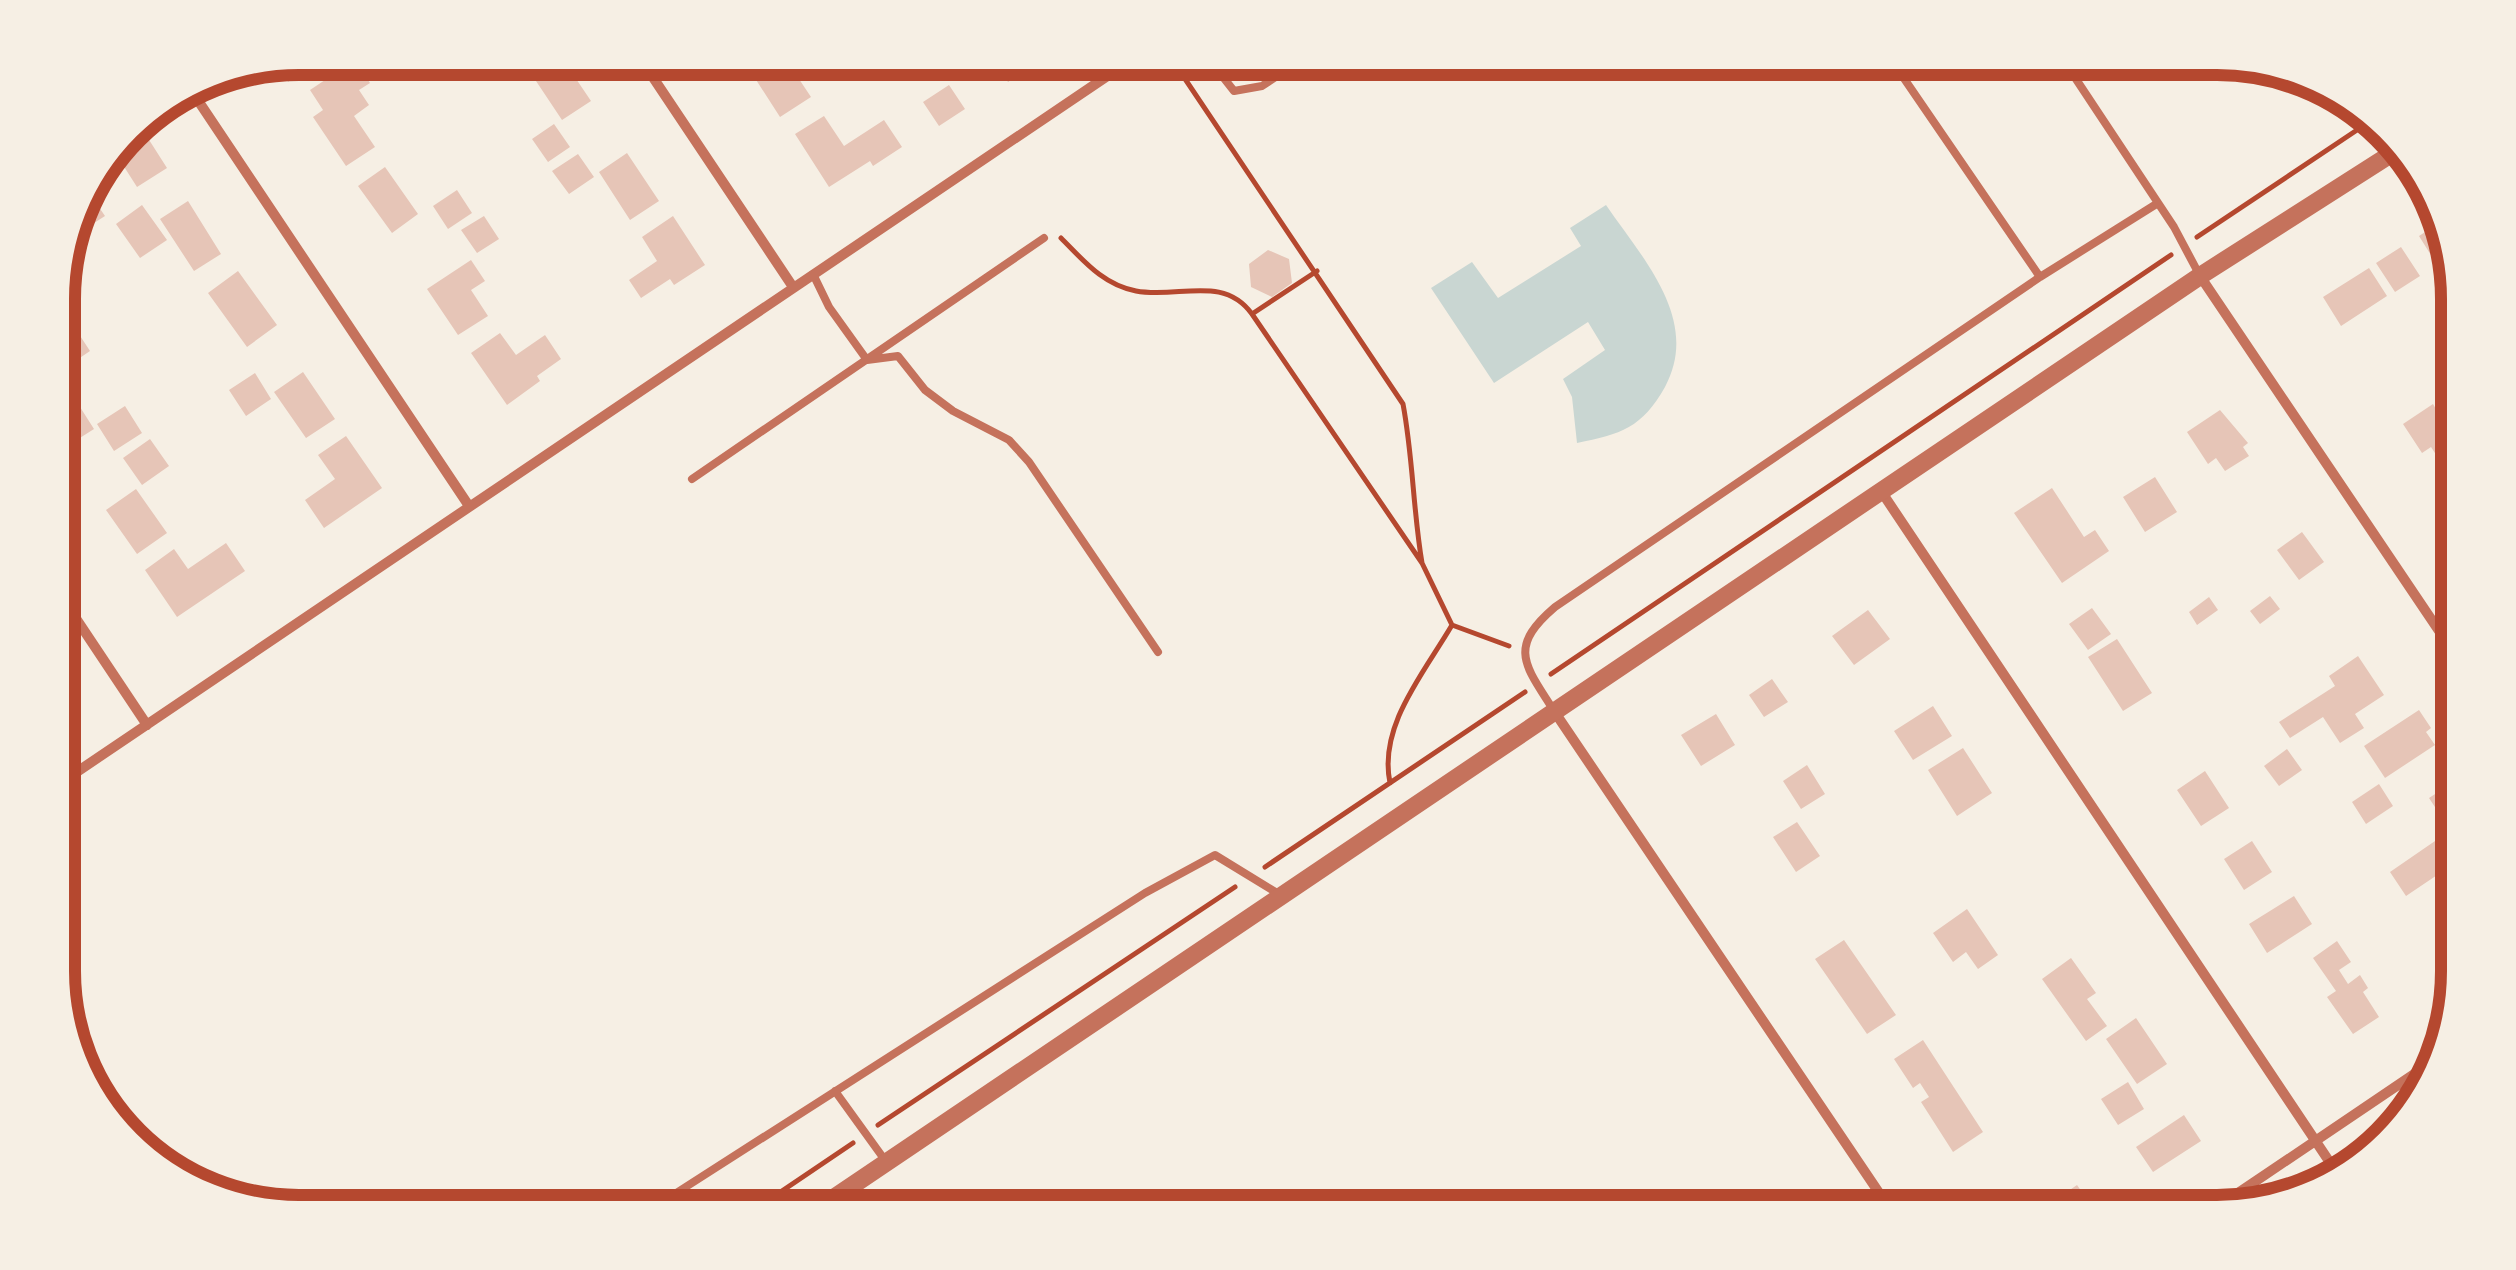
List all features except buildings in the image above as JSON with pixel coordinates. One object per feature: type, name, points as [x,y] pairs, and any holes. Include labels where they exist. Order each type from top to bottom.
[{"type":"street","points":[[651,75],[793,287]]},
{"type":"street","points":[[75,773],[1108,75]]},
{"type":"street","points":[[197,100],[469,506]]},
{"type":"street","points":[[839,1195],[2200,276],[2388,155]]},
{"type":"street","points":[[2200,276],[2441,633]]},
{"type":"street","points":[[1881,491],[2331,1163]]},
{"type":"street","points":[[75,618],[147,725]]},
{"type":"street","points":[[1554,711],[1881,1195]]},
{"type":"street","points":[[2236,1194],[2416,1073]]},
{"type":"lane","points":[[1221,75],[1234,91],[1262,86],[1278,75]]},
{"type":"lane","points":[[1902,75],[2040,277]]},
{"type":"lane","points":[[2073,75],[2158,203],[2200,276]]},
{"type":"lane","points":[[1554,711],[1523,651],[1536,623],[1555,607],[2040,277],[2158,203]]},
{"type":"lane","points":[[692,479],[1044,238]]},
{"type":"lane","points":[[813,274],[828,306],[866,360]]},
{"type":"lane","points":[[866,360],[898,356],[939,400],[1009,440],[1029,462],[1158,652]]},
{"type":"lane","points":[[673,1195],[1145,892],[1215,856],[1282,896]]},
{"type":"lane","points":[[835,1092],[886,1163]]},
{"type":"path","points":[[1184,75],[1317,270],[1402,404],[1413,456],[1412,504],[1422,563]]},
{"type":"path","points":[[776,1195],[2361,128]]},
{"type":"path","points":[[1044,238],[1057,235],[1090,270],[1133,291],[1206,289],[1232,294],[1252,314],[1422,563],[1452,625],[1523,651]]},
{"type":"path","points":[[1252,314],[1317,270]]},
{"type":"path","points":[[1390,784],[1384,758],[1392,728],[1452,625]]},
{"type":"shaded area","points":[[1606,205],[1663,291],[1676,338],[1674,362],[1665,387],[1639,420],[1618,432],[1577,443],[1572,397],[1563,379],[1605,350],[1588,322],[1494,383],[1431,288],[1472,262],[1498,298],[1581,246],[1570,228]]}]
